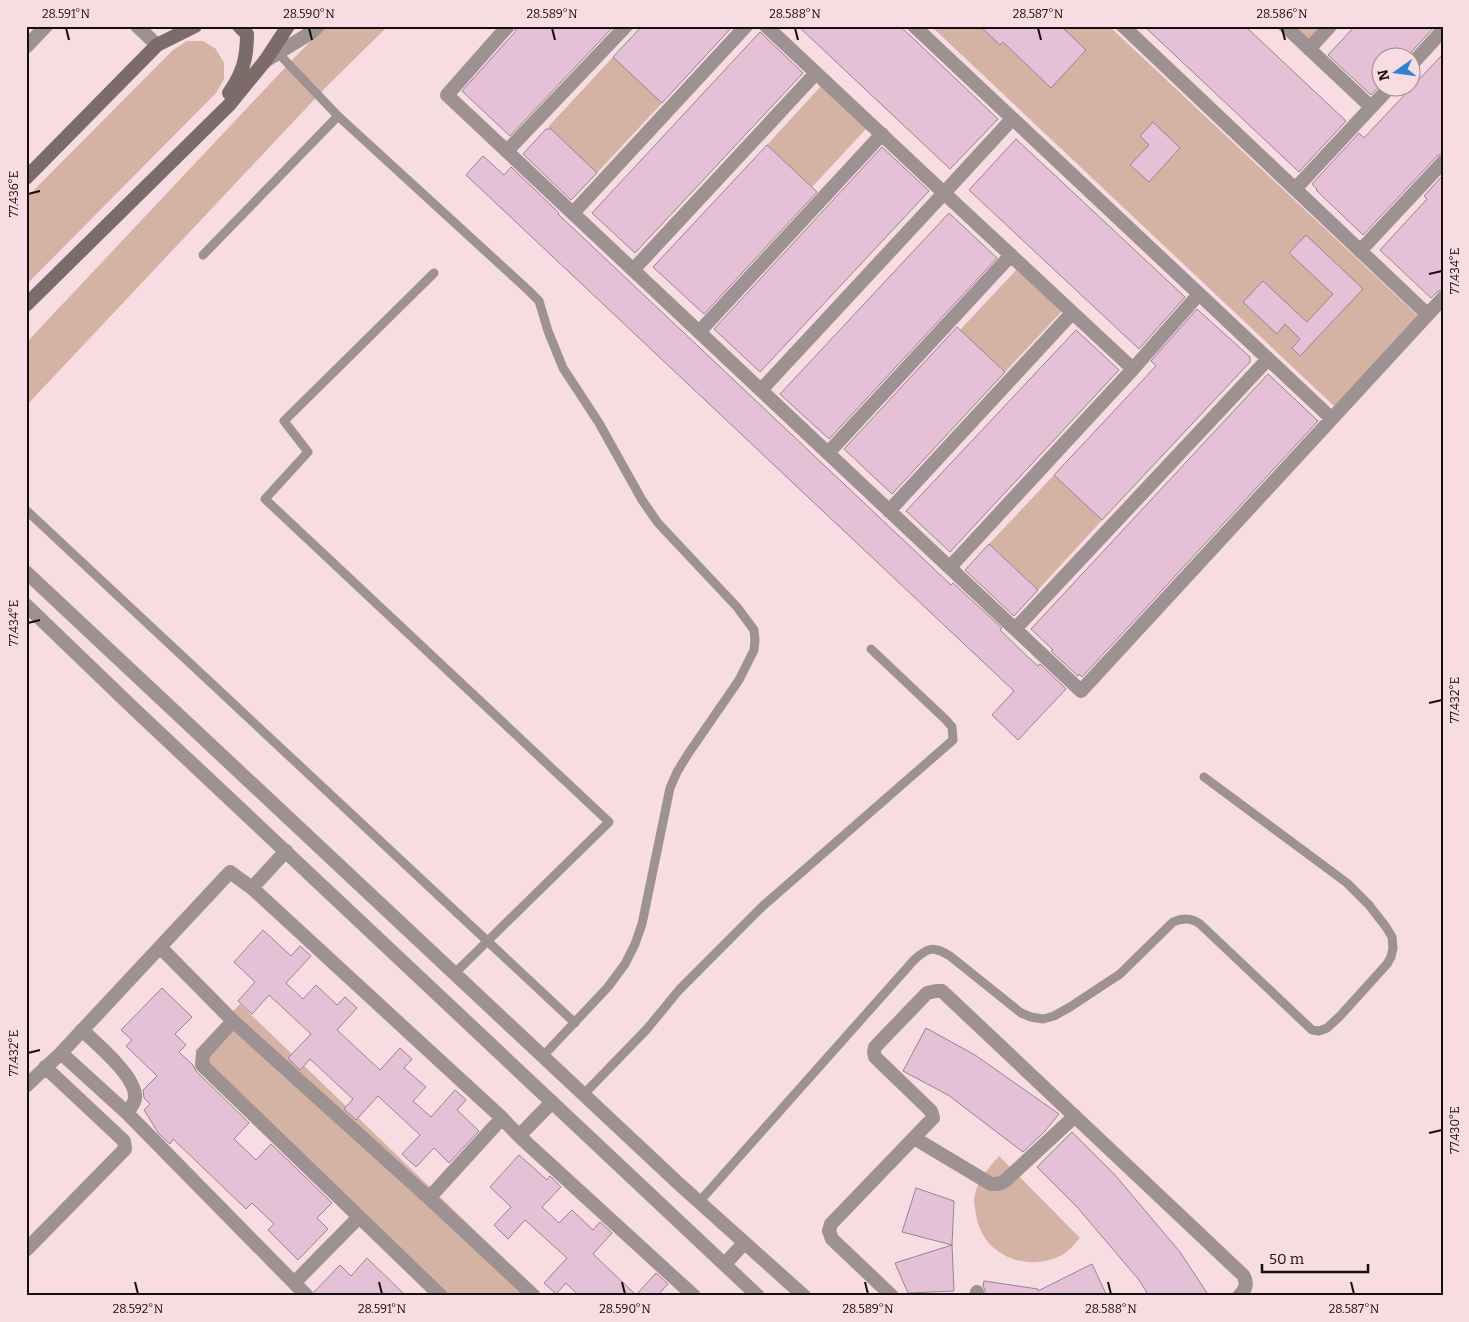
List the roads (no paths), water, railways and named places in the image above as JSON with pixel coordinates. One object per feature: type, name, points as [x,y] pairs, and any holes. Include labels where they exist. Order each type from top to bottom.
[{"type":"main road","points":[[26,178],[157,45],[175,30],[195,26]]},
{"type":"main road","points":[[211,124],[216,110],[240,77],[247,50],[247,34],[239,26]]},
{"type":"main road","points":[[26,305],[230,105],[265,61],[288,26]]},
{"type":"street","points":[[26,47],[46,26]]},
{"type":"street","points":[[138,26],[157,45]]},
{"type":"street","points":[[265,61],[312,32],[318,26]]},
{"type":"street","points":[[508,26],[447,95],[1081,691],[1443,298]]},
{"type":"street","points":[[507,152],[626,26]]},
{"type":"street","points":[[573,213],[746,26]]},
{"type":"street","points":[[766,26],[1133,369]]},
{"type":"street","points":[[914,26],[1331,418]]},
{"type":"street","points":[[1123,26],[1427,314]]},
{"type":"street","points":[[1284,26],[1371,107]]},
{"type":"street","points":[[1309,49],[1330,26]]},
{"type":"street","points":[[1422,53],[1443,30]]},
{"type":"street","points":[[633,270],[816,73]]},
{"type":"street","points":[[1295,189],[1380,98]]},
{"type":"street","points":[[761,390],[1012,119]]},
{"type":"street","points":[[699,332],[882,134]]},
{"type":"street","points":[[1360,251],[1443,162]]},
{"type":"street","points":[[828,453],[1011,256]]},
{"type":"street","points":[[950,568],[1133,369],[1199,294]]},
{"type":"street","points":[[889,511],[1072,313]]},
{"type":"street","points":[[1015,629],[1268,359]]},
{"type":"street","points":[[26,572],[543,1056],[744,1243],[804,1296]]},
{"type":"street","points":[[26,605],[758,1296]]},
{"type":"street","points":[[252,888],[286,851]]},
{"type":"street","points":[[26,1086],[61,1053],[230,872],[252,888],[694,1296]]},
{"type":"street","points":[[160,947],[233,1021],[429,1198],[534,1296]]},
{"type":"street","points":[[892,1296],[832,1239],[828,1231],[831,1224],[932,1118],[931,1111],[875,1057],[874,1050],[928,993],[936,991],[942,991],[1243,1275],[1246,1279],[1246,1284],[1244,1291],[1239,1296]]},
{"type":"street","points":[[233,1021],[203,1054],[202,1065],[442,1296]]},
{"type":"street","points":[[82,1030],[115,1062],[134,1087],[136,1099],[127,1113]]},
{"type":"street","points":[[61,1053],[127,1113],[306,1296]]},
{"type":"street","points":[[26,1250],[125,1149],[124,1141],[45,1067]]},
{"type":"street","points":[[519,1136],[552,1102]]},
{"type":"street","points":[[914,1138],[991,1184],[998,1184],[1008,1179],[1075,1116]]},
{"type":"street","points":[[429,1198],[502,1118]]},
{"type":"street","points":[[294,1283],[359,1216]]},
{"type":"street","points":[[725,1264],[744,1243]]},
{"type":"lane","points":[[278,53],[338,116],[538,301],[563,368],[599,423],[642,500],[658,522],[737,607],[754,630],[754,650],[739,680],[688,754],[670,788],[642,924],[635,944],[625,964],[608,987],[543,1056]]},
{"type":"lane","points":[[203,255],[338,116]]},
{"type":"lane","points":[[434,273],[284,421],[308,452],[265,499],[608,822],[455,974]]},
{"type":"lane","points":[[26,510],[574,1023]]},
{"type":"lane","points":[[584,1094],[647,1029],[679,990],[764,905],[953,740],[952,727],[946,720],[871,649]]},
{"type":"lane","points":[[700,1202],[914,960],[921,953],[931,948],[941,950],[950,956],[1021,1013],[1043,1019],[1054,1016],[1070,1007],[1120,974],[1173,922],[1189,918],[1196,920],[1312,1030],[1319,1031],[1327,1028],[1387,964],[1393,948],[1392,937],[1370,905],[1347,883],[1204,777]]}]
